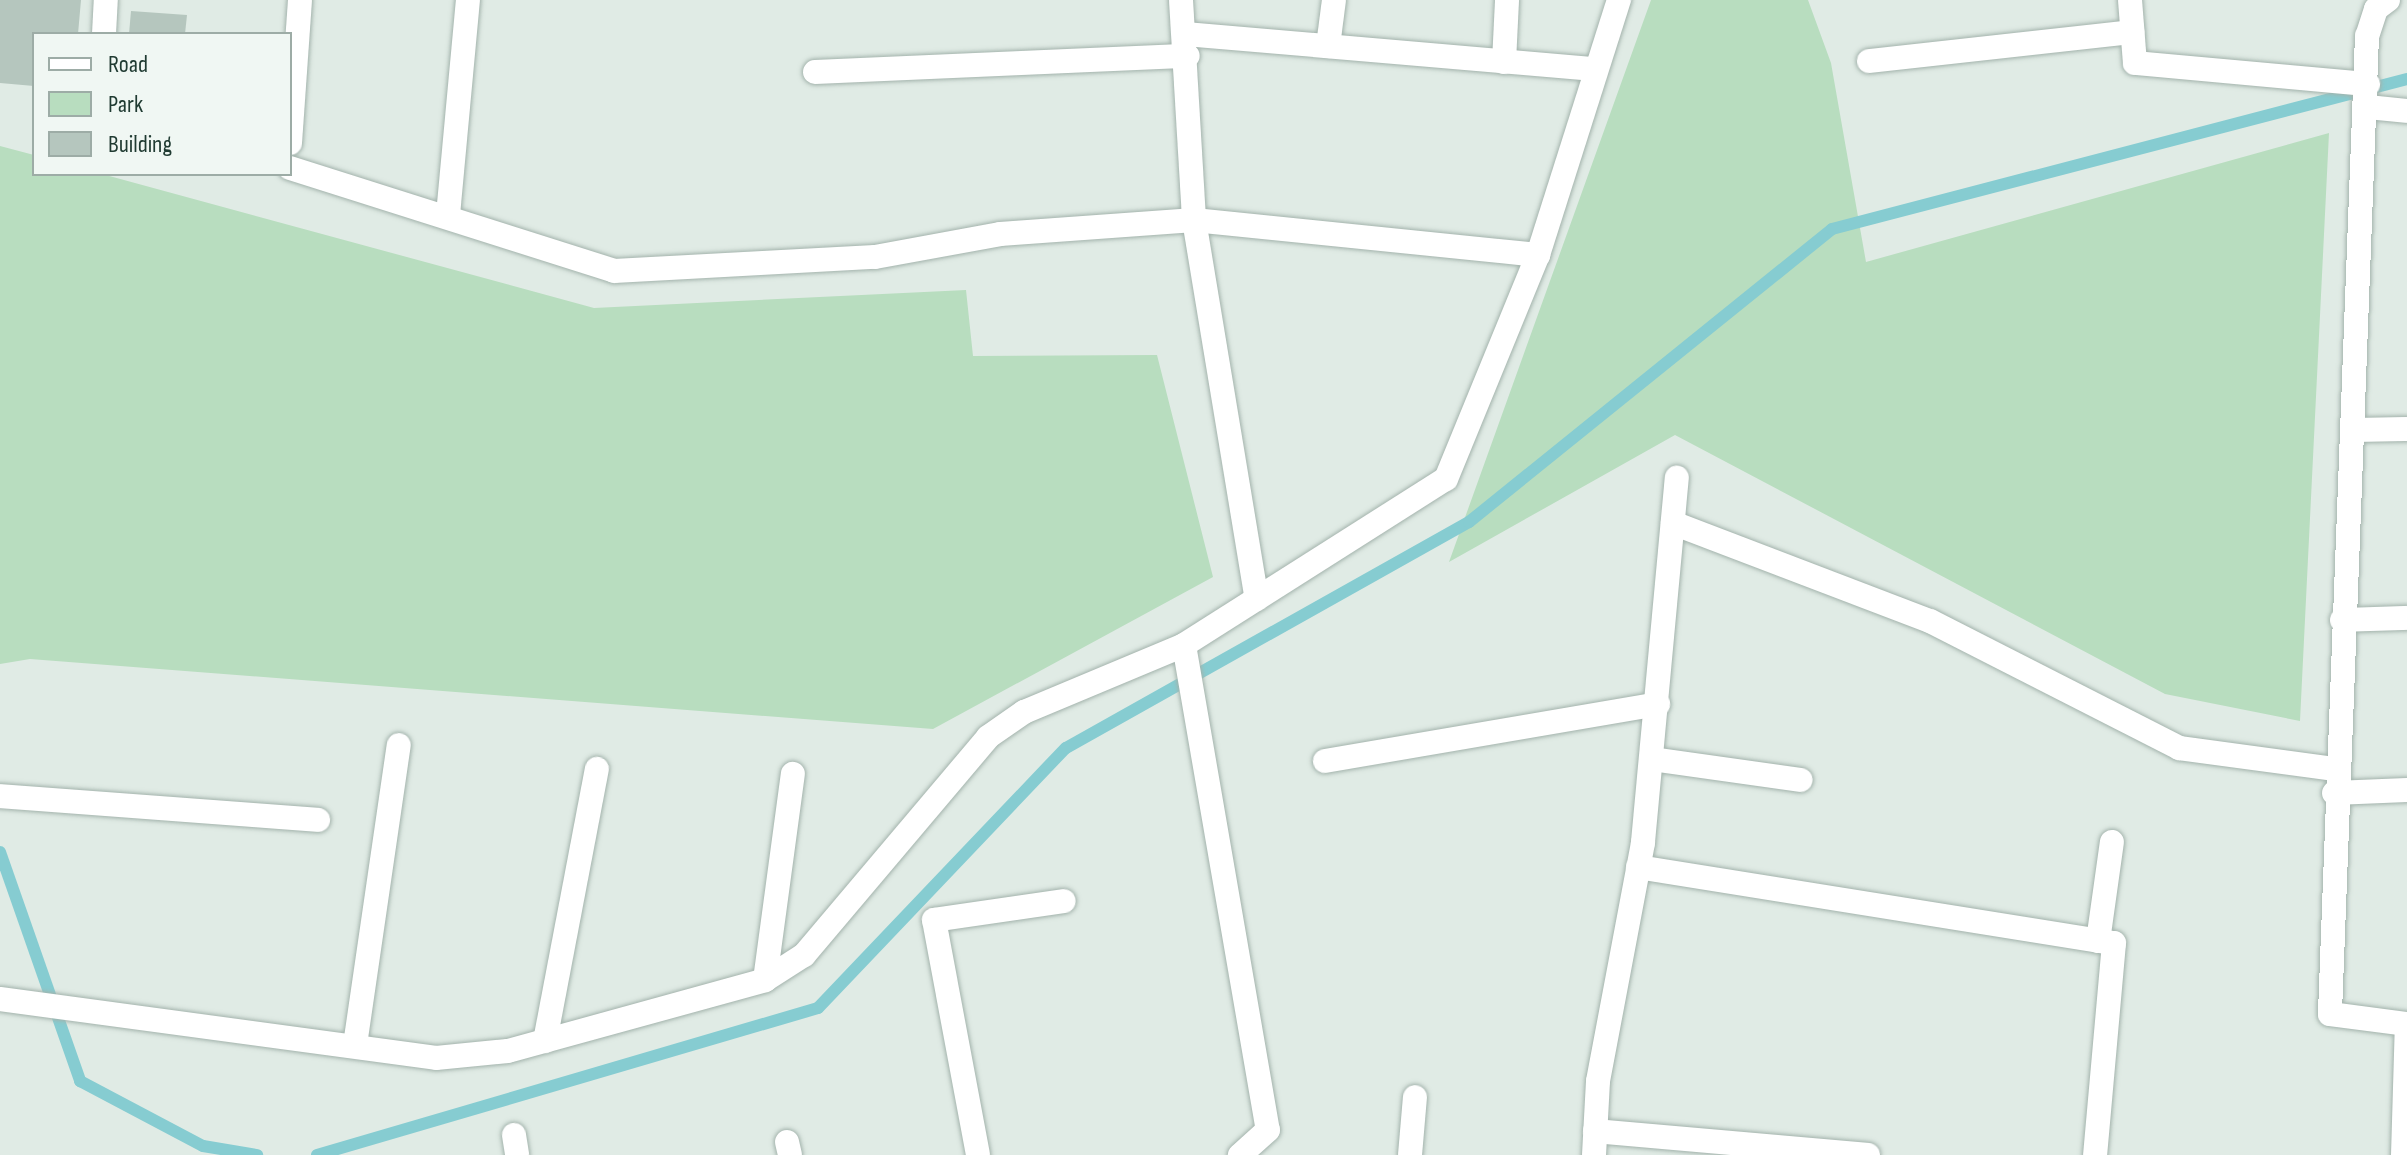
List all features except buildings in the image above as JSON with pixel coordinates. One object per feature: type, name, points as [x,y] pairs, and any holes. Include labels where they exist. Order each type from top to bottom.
[{"type":"street","points":[[104,32],[106,0]]},
{"type":"street","points":[[292,114],[300,0]]},
{"type":"street","points":[[448,215],[468,0]]},
{"type":"street","points":[[1181,0],[1187,45],[1194,220],[1257,599]]},
{"type":"street","points":[[1328,46],[1334,0]]},
{"type":"street","points":[[1504,62],[1507,0]]},
{"type":"street","points":[[0,999],[436,1058],[545,1041],[765,980],[804,955],[988,737],[1024,712],[1184,645],[1446,479],[1538,255],[1619,0]]},
{"type":"street","points":[[2130,0],[2135,63],[2368,96],[2407,111]]},
{"type":"street","points":[[2388,0],[2376,9],[2367,36],[2368,96],[2334,781],[2330,1014],[2407,1024],[2403,1155]]},
{"type":"street","points":[[1869,61],[2132,32]]},
{"type":"street","points":[[815,72],[1187,45],[1328,46],[1595,69]]},
{"type":"street","points":[[292,169],[448,215],[614,271],[875,257],[1000,234],[1194,220],[1538,255]]},
{"type":"street","points":[[2353,430],[2407,429]]},
{"type":"street","points":[[1677,478],[1652,759],[1594,1143],[1868,1155]]},
{"type":"street","points":[[1673,523],[1930,621],[2179,748],[2334,781],[2407,790]]},
{"type":"street","points":[[2342,620],[2407,618]]},
{"type":"street","points":[[1184,645],[1268,1130],[1240,1155]]},
{"type":"street","points":[[1325,761],[1658,704]]},
{"type":"street","points":[[355,1045],[399,745]]},
{"type":"street","points":[[1652,759],[1801,780]]},
{"type":"street","points":[[545,1041],[597,769]]},
{"type":"street","points":[[765,980],[793,774]]},
{"type":"street","points":[[0,796],[318,820]]},
{"type":"street","points":[[2098,941],[2112,842]]},
{"type":"street","points":[[1638,867],[2114,943],[2095,1155]]},
{"type":"street","points":[[978,1155],[934,920],[1064,901]]},
{"type":"street","points":[[1410,1155],[1415,1097]]},
{"type":"green space","points":[[1651,0],[1808,0],[1831,63],[1866,262],[2329,133],[2300,721],[2165,694],[1675,435],[1449,562]]},
{"type":"green space","points":[[0,146],[32,154],[32,176],[109,176],[594,308],[966,290],[973,356],[1157,355],[1213,577],[933,729],[30,659],[0,664]]},
{"type":"waterway","points":[[317,1155],[818,1008],[1066,748],[1469,522],[1832,229],[2407,79]]},
{"type":"waterway","points":[[0,852],[80,1081],[203,1146],[257,1155]]}]
